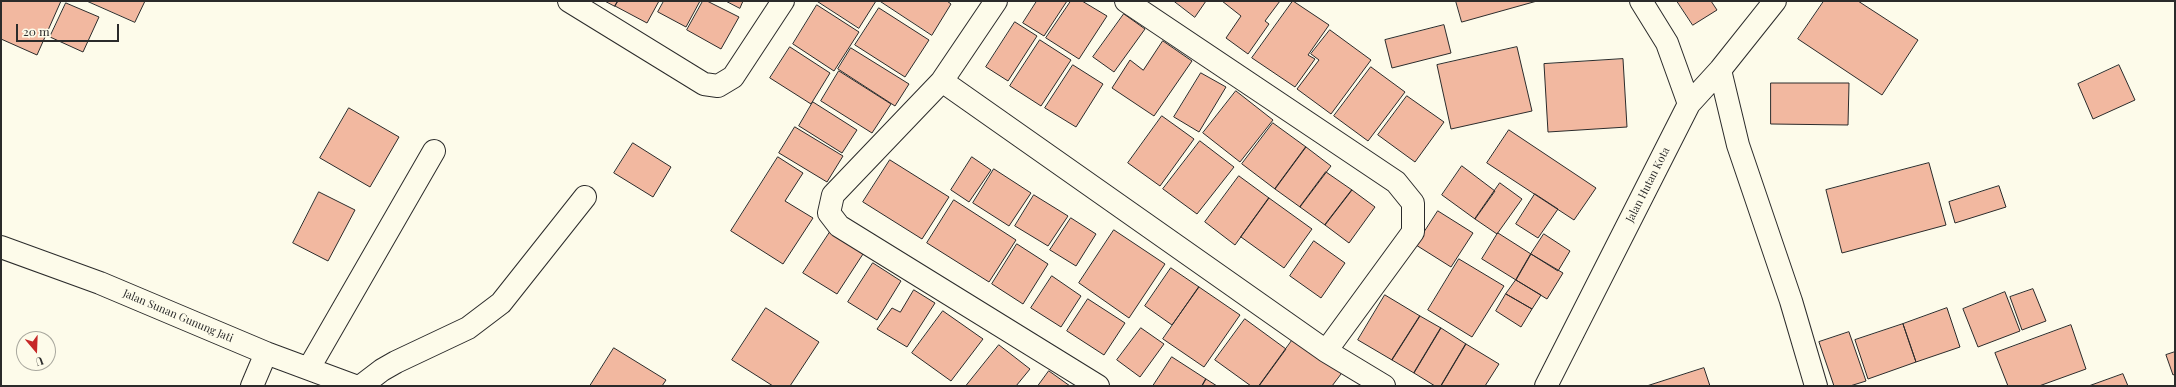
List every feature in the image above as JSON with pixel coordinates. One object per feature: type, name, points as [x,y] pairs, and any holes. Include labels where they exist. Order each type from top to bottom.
[{"type":"street","points":[[569,1],[704,84],[718,86],[732,77],[783,1]]},
{"type":"street","points":[[996,1],[942,81],[833,195],[829,213],[840,226],[1098,386]]},
{"type":"street","points":[[1126,1],[1396,182],[1413,203],[1413,232],[1326,351]]},
{"type":"street","points":[[1641,1],[1667,43],[1689,104]]},
{"type":"street","name":"Jalan Hutan Kota","points":[[1546,386],[1689,104],[1720,70],[1775,1]]},
{"type":"street","points":[[1720,70],[1738,145],[1791,301],[1816,386]]},
{"type":"street","points":[[942,81],[1326,351],[1360,380],[1384,386]]},
{"type":"street","points":[[309,368],[434,151]]},
{"type":"street","points":[[362,386],[382,370],[396,362],[468,328],[501,303],[585,197]]},
{"type":"street","name":"Jalan Sunan Gunung Jati","points":[[1,247],[100,283],[266,353],[355,386]]},
{"type":"street","points":[[252,386],[266,353]]},
{"type":"building","points":[[1,1],[61,1],[37,55],[1,39]]},
{"type":"building","points":[[87,1],[145,1],[135,22]]},
{"type":"building","points":[[605,1],[618,1],[615,6]]},
{"type":"building","points":[[618,1],[659,1],[647,23],[615,6]]},
{"type":"building","points":[[664,1],[700,1],[686,27],[658,12]]},
{"type":"building","points":[[703,1],[707,1],[739,17],[721,49],[687,30]]},
{"type":"building","points":[[726,1],[743,1],[740,8]]},
{"type":"building","points":[[817,1],[876,1],[859,28]]},
{"type":"building","points":[[880,1],[947,1],[951,4],[932,35]]},
{"type":"building","points":[[1037,1],[1067,1],[1044,36],[1023,23]]},
{"type":"building","points":[[1071,1],[1082,1],[1107,16],[1079,59],[1046,38]]},
{"type":"building","points":[[1174,1],[1206,1],[1195,17]]},
{"type":"building","points":[[1222,1],[1280,1],[1265,21],[1269,24],[1248,54],[1226,38],[1241,16]]},
{"type":"building","points":[[1293,1],[1329,25],[1308,55],[1315,59],[1295,87],[1252,58]]},
{"type":"building","points":[[1456,1],[1537,1],[1462,22]]},
{"type":"building","points":[[1677,1],[1711,1],[1717,10],[1693,25]]},
{"type":"building","points":[[1824,1],[1858,1],[1918,40],[1882,95],[1798,39]]},
{"type":"building","points":[[66,3],[99,17],[83,52],[50,37]]},
{"type":"building","points":[[817,5],[859,32],[834,71],[793,44]]},
{"type":"building","points":[[879,8],[929,40],[905,77],[855,45]]},
{"type":"building","points":[[1124,14],[1145,29],[1114,72],[1093,57]]},
{"type":"building","points":[[1015,22],[1037,36],[1008,81],[986,67]]},
{"type":"building","points":[[1444,25],[1451,53],[1392,68],[1385,40]]},
{"type":"building","points":[[1330,30],[1371,60],[1331,114],[1297,89],[1319,60],[1311,54]]},
{"type":"building","points":[[1040,40],[1071,60],[1041,106],[1010,86]]},
{"type":"building","points":[[1163,41],[1192,61],[1154,116],[1112,88],[1130,60],[1143,70]]},
{"type":"building","points":[[790,47],[830,73],[811,104],[770,78]]},
{"type":"building","points":[[1517,47],[1532,111],[1451,129],[1437,65]]},
{"type":"building","points":[[851,48],[909,84],[895,106],[838,69]]},
{"type":"building","points":[[1623,59],[1627,127],[1548,132],[1544,64]]},
{"type":"building","points":[[1073,65],[1103,84],[1076,127],[1045,108]]},
{"type":"building","points":[[2119,65],[2135,100],[2093,119],[2078,84]]},
{"type":"building","points":[[1371,67],[1405,92],[1368,141],[1334,116]]},
{"type":"building","points":[[839,71],[891,104],[872,133],[821,101]]},
{"type":"building","points":[[1201,73],[1226,87],[1199,132],[1174,117]]},
{"type":"building","points":[[1771,83],[1849,83],[1848,125],[1771,124]]},
{"type":"building","points":[[1236,91],[1273,120],[1240,162],[1203,133]]},
{"type":"building","points":[[1407,96],[1444,122],[1415,162],[1378,135]]},
{"type":"building","points":[[813,102],[857,130],[842,153],[799,126]]},
{"type":"building","points":[[349,108],[399,137],[370,187],[320,158]]},
{"type":"building","points":[[1162,116],[1194,139],[1160,186],[1128,163]]},
{"type":"building","points":[[1273,123],[1306,147],[1275,189],[1242,164]]},
{"type":"building","points":[[795,127],[843,156],[827,182],[779,153]]},
{"type":"building","points":[[1509,130],[1596,188],[1574,220],[1487,163]]},
{"type":"building","points":[[1200,141],[1234,167],[1197,214],[1163,189]]},
{"type":"building","points":[[633,143],[671,167],[653,197],[614,173]]},
{"type":"building","points":[[1306,147],[1331,166],[1300,207],[1275,189]]},
{"type":"building","points":[[778,157],[803,173],[785,201],[813,218],[783,264],[731,231]]},
{"type":"building","points":[[972,157],[991,170],[969,202],[951,190]]},
{"type":"building","points":[[890,160],[949,197],[922,239],[863,202]]},
{"type":"building","points":[[1929,163],[1946,225],[1842,253],[1826,190]]},
{"type":"building","points":[[1462,166],[1495,191],[1475,219],[1442,195]]},
{"type":"building","points":[[994,169],[1031,193],[1009,226],[973,203]]},
{"type":"building","points":[[1326,172],[1352,190],[1325,225],[1300,207]]},
{"type":"building","points":[[1239,176],[1269,198],[1235,245],[1205,222]]},
{"type":"building","points":[[1500,183],[1522,199],[1497,234],[1475,219]]},
{"type":"building","points":[[1999,186],[2006,207],[1955,223],[1949,202]]},
{"type":"building","points":[[1352,190],[1375,207],[1349,243],[1325,225]]},
{"type":"building","points":[[319,192],[355,210],[328,261],[293,243]]},
{"type":"building","points":[[1535,194],[1558,209],[1538,238],[1516,224]]},
{"type":"building","points":[[1034,195],[1068,216],[1048,246],[1015,226]]},
{"type":"building","points":[[1269,198],[1312,229],[1284,268],[1241,237]]},
{"type":"building","points":[[954,200],[1016,240],[989,282],[927,243]]},
{"type":"building","points":[[1438,211],[1473,233],[1451,267],[1416,245]]},
{"type":"building","points":[[1071,218],[1096,234],[1076,266],[1050,250]]},
{"type":"building","points":[[1114,230],[1165,264],[1129,318],[1079,283]]},
{"type":"building","points":[[830,232],[863,254],[837,294],[803,273]]},
{"type":"building","points":[[1498,233],[1531,254],[1516,280],[1482,259]]},
{"type":"building","points":[[1544,234],[1570,251],[1558,271],[1531,254]]},
{"type":"building","points":[[1314,241],[1345,263],[1321,298],[1290,276]]},
{"type":"building","points":[[1017,244],[1048,264],[1023,304],[992,284]]},
{"type":"building","points":[[1531,254],[1563,273],[1547,299],[1516,280]]},
{"type":"building","points":[[1459,259],[1504,286],[1472,337],[1428,310]]},
{"type":"building","points":[[873,263],[901,281],[877,320],[848,302]]},
{"type":"building","points":[[1171,268],[1199,287],[1172,325],[1145,306]]},
{"type":"building","points":[[1052,276],[1081,296],[1061,327],[1031,308]]},
{"type":"building","points":[[1516,280],[1541,295],[1532,309],[1506,294]]},
{"type":"building","points":[[1199,287],[1240,315],[1204,367],[1163,339]]},
{"type":"building","points":[[2033,289],[2046,321],[2022,330],[2010,297]]},
{"type":"building","points":[[914,290],[935,303],[907,347],[877,329],[892,308],[900,312]]},
{"type":"building","points":[[2005,292],[2020,331],[1978,347],[1963,309]]},
{"type":"building","points":[[1506,294],[1532,309],[1521,327],[1496,311]]},
{"type":"building","points":[[1385,295],[1420,316],[1392,360],[1358,340]]},
{"type":"building","points":[[1088,299],[1125,323],[1104,355],[1067,331]]},
{"type":"building","points":[[766,308],[819,342],[790,386],[773,386],[732,360]]},
{"type":"building","points":[[1947,308],[1960,347],[1916,362],[1903,324]]},
{"type":"building","points":[[943,311],[983,339],[951,381],[912,353]]},
{"type":"building","points":[[1420,316],[1441,328],[1414,373],[1392,360]]},
{"type":"building","points":[[1245,319],[1286,349],[1259,386],[1251,386],[1215,360]]},
{"type":"building","points":[[1903,324],[1916,362],[1868,379],[1855,340]]},
{"type":"building","points":[[2071,325],[2086,369],[2039,386],[2008,386],[1995,353]]},
{"type":"building","points":[[1141,328],[1164,344],[1140,377],[1117,360]]},
{"type":"building","points":[[1441,328],[1466,344],[1441,386],[1435,386],[1414,373]]},
{"type":"building","points":[[1849,332],[1866,381],[1850,386],[1834,386],[1819,342]]},
{"type":"building","points":[[1296,335],[1344,370],[1332,386],[1259,386]]},
{"type":"building","points":[[1466,344],[1499,364],[1485,386],[1441,386]]},
{"type":"building","points":[[999,345],[1030,369],[1016,386],[966,386]]},
{"type":"building","points":[[614,348],[666,380],[662,386],[590,386]]},
{"type":"building","points":[[2175,352],[2175,374],[2173,375],[2166,355]]},
{"type":"building","points":[[1172,357],[1206,379],[1202,386],[1153,386]]},
{"type":"building","points":[[1704,368],[1710,386],[1647,386]]},
{"type":"building","points":[[1049,371],[1070,386],[1038,386]]},
{"type":"building","points":[[2123,374],[2128,386],[2089,386]]},
{"type":"building","points":[[1206,379],[1217,386],[1202,386]]}]
